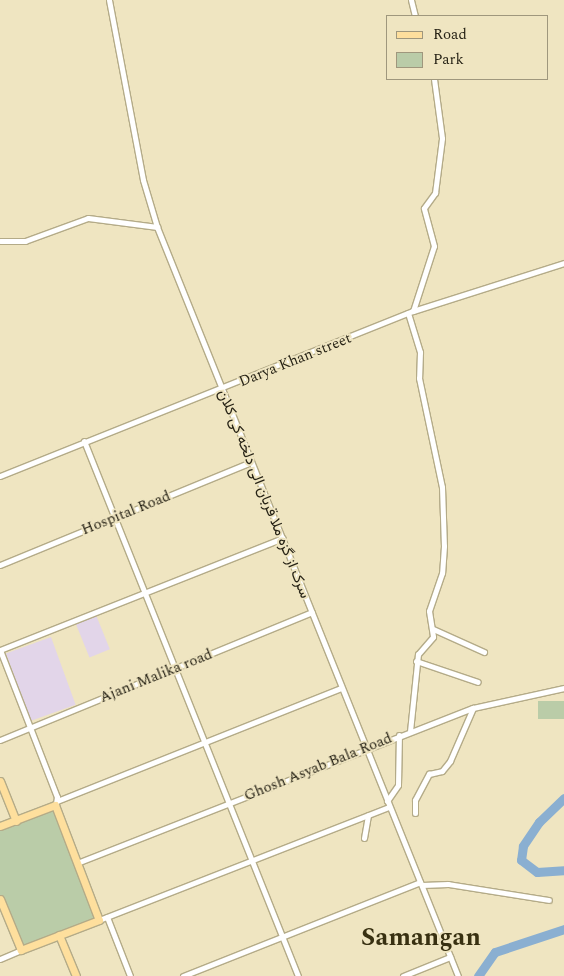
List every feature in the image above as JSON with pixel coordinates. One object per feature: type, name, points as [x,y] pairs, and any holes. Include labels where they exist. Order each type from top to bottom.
[{"type":"main road","points":[[0,782],[16,821]]},
{"type":"main road","points":[[0,826],[56,803],[98,920],[21,950],[0,899]]},
{"type":"main road","points":[[59,936],[76,976]]},
{"type":"street","name":"سرک از گزه ملا قربان الی دلخه کی کلان","points":[[109,0],[143,180],[157,227],[458,976]]},
{"type":"street","points":[[411,0],[415,15]]},
{"type":"street","points":[[410,731],[416,661],[420,650],[432,641],[433,629],[428,617],[442,573],[442,487],[419,378],[420,352],[411,312],[434,246],[424,208],[434,192],[442,138],[434,80]]},
{"type":"street","points":[[0,241],[25,241],[88,218],[157,227]]},
{"type":"street","name":"Darya Khan street","points":[[0,476],[411,312],[564,263]]},
{"type":"street","points":[[84,441],[112,519],[176,668],[227,804],[298,976]]},
{"type":"street","name":"Hospital Road","points":[[0,565],[251,462]]},
{"type":"street","points":[[283,538],[144,595],[0,650],[56,803],[341,688]]},
{"type":"street","name":"Ajani Malika road","points":[[0,740],[312,612]]},
{"type":"street","points":[[433,629],[484,652]]},
{"type":"street","points":[[416,661],[478,682]]},
{"type":"street","name":"Ghosh Asyab Bala Road","points":[[77,862],[367,747],[473,708],[564,688]]},
{"type":"street","points":[[415,813],[416,800],[429,774],[442,771],[450,761],[473,708]]},
{"type":"street","points":[[387,801],[398,785],[399,735]]},
{"type":"street","points":[[98,920],[389,807]]},
{"type":"street","points":[[364,838],[368,815]]},
{"type":"street","points":[[183,976],[281,936],[421,884],[448,884],[549,900]]},
{"type":"street","points":[[107,917],[130,976]]},
{"type":"street","points":[[0,959],[21,950]]},
{"type":"street","points":[[403,976],[450,957]]},
{"type":"shaded area","points":[[96,615],[110,649],[89,658],[76,623]]},
{"type":"shaded area","points":[[51,637],[76,705],[31,721],[6,653]]},
{"type":"green space","points":[[538,701],[564,701],[564,719],[538,719]]},
{"type":"green space","points":[[52,809],[95,919],[21,948],[0,895],[0,830]]},
{"type":"waterway","points":[[564,798],[539,822],[523,846],[521,860],[537,872],[564,870]]},
{"type":"waterway","points":[[478,976],[495,952],[564,929]]},
{"type":"district","name":"Samangan","points":[[421,938]]}]
